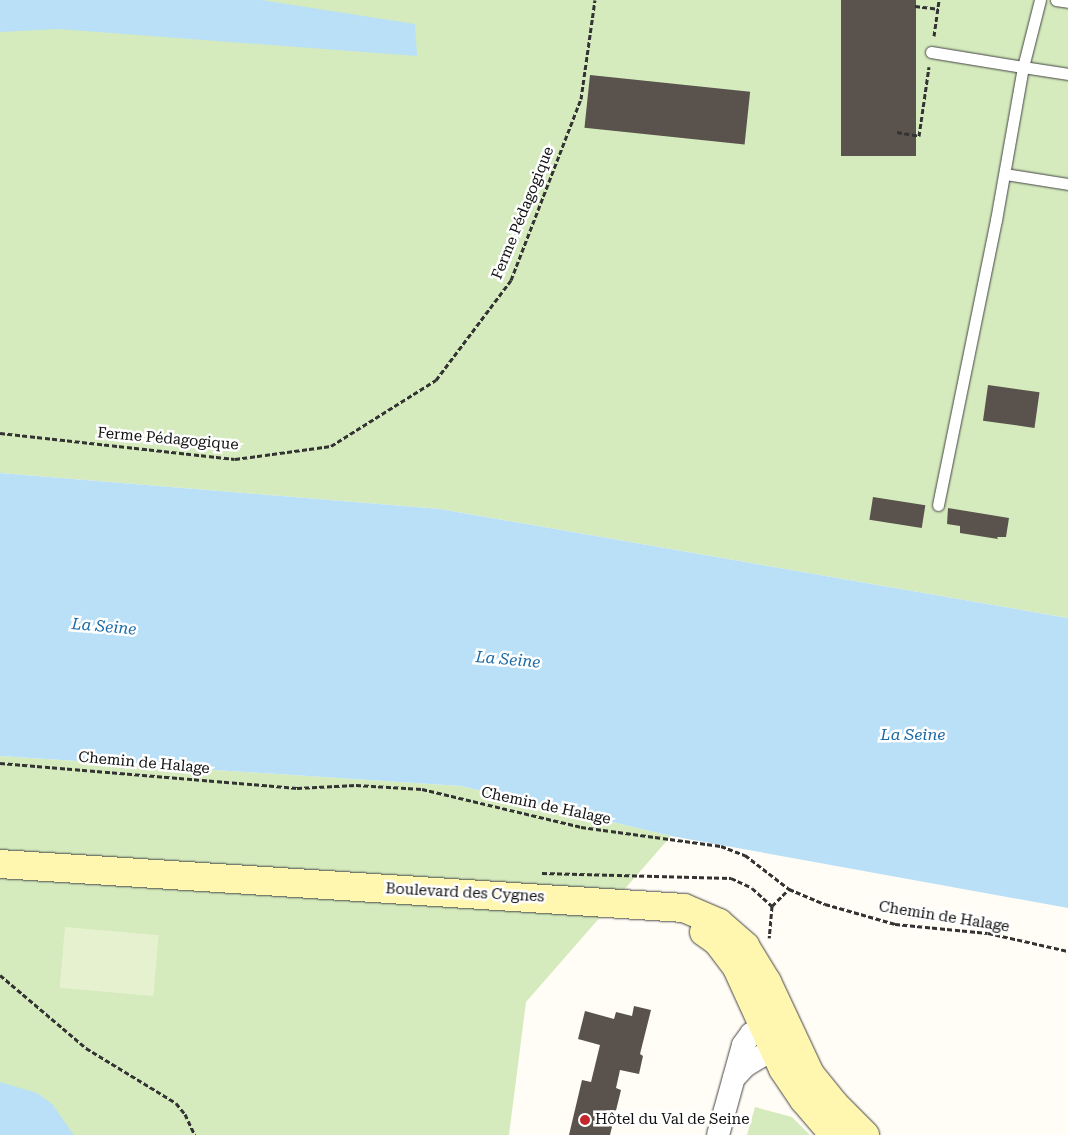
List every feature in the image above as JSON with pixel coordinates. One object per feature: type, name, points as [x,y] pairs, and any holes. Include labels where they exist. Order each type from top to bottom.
[{"type":"main road","name":"Boulevard des Cygnes","points":[[0,864],[290,884],[639,903],[684,908],[700,914],[731,932],[755,959],[790,1080],[834,1135]]},
{"type":"main road","name":"Boulevard des Cygnes","points":[[777,1032],[819,1086],[865,1135]]},
{"type":"street","points":[[718,1135],[736,1075],[742,1045],[777,1032]]},
{"type":"street","points":[[736,1075],[764,1070],[790,1080]]},
{"type":"lane","points":[[938,505],[1005,174],[1023,66],[1040,0]]},
{"type":"lane","points":[[1056,0],[1068,2]]},
{"type":"lane","points":[[931,52],[1068,74]]},
{"type":"lane","points":[[1005,174],[1068,184]]},
{"type":"path","name":"Ferme Pédagogique","points":[[0,433],[236,459],[331,446],[436,380],[511,280],[581,99],[595,0]]},
{"type":"path","points":[[897,132],[919,136],[939,0]]},
{"type":"path","points":[[915,6],[938,9]]},
{"type":"path","name":"Chemin de Halage","points":[[0,762],[297,788],[356,785],[422,789],[581,827],[720,846],[745,855],[789,889],[825,904],[895,924],[988,933],[1068,951]]},
{"type":"path","points":[[772,906],[789,889]]},
{"type":"path","points":[[0,975],[86,1048],[176,1103],[185,1114],[195,1135]]},
{"type":"green space","points":[[0,0],[1068,0],[1068,618],[440,509],[0,473]]},
{"type":"green space","points":[[0,756],[461,786],[671,836],[526,1002],[509,1135],[0,1135]]},
{"type":"green space","points":[[65,927],[159,935],[153,996],[60,988]]},
{"type":"green space","points":[[755,1107],[792,1117],[810,1135],[747,1135]]},
{"type":"water","points":[[0,0],[261,0],[415,24],[417,56],[58,29],[0,32]]},
{"type":"water","name":"La Seine","points":[[0,473],[440,509],[1068,618],[1068,908],[671,836],[461,786],[0,756]]},
{"type":"water","points":[[0,1082],[37,1093],[52,1104],[74,1135],[0,1135]]},
{"type":"building","points":[[841,0],[916,0],[916,156],[841,156]]},
{"type":"building","points":[[590,75],[750,92],[745,145],[584,128]]},
{"type":"building","points":[[988,385],[1039,392],[1034,428],[983,421]]},
{"type":"building","points":[[873,497],[925,505],[922,528],[869,520]]},
{"type":"building","points":[[948,508],[1009,518],[1006,537],[997,537],[998,539],[960,533],[960,526],[947,524]]},
{"type":"building","points":[[634,1006],[651,1010],[640,1054],[643,1056],[639,1074],[620,1070],[616,1088],[621,1090],[610,1135],[569,1135],[582,1080],[591,1082],[600,1045],[578,1039],[585,1011],[614,1019],[616,1012],[632,1016]]},
{"type":"place","name":"Hôtel du Val de Seine","points":[[585,1120]]}]
